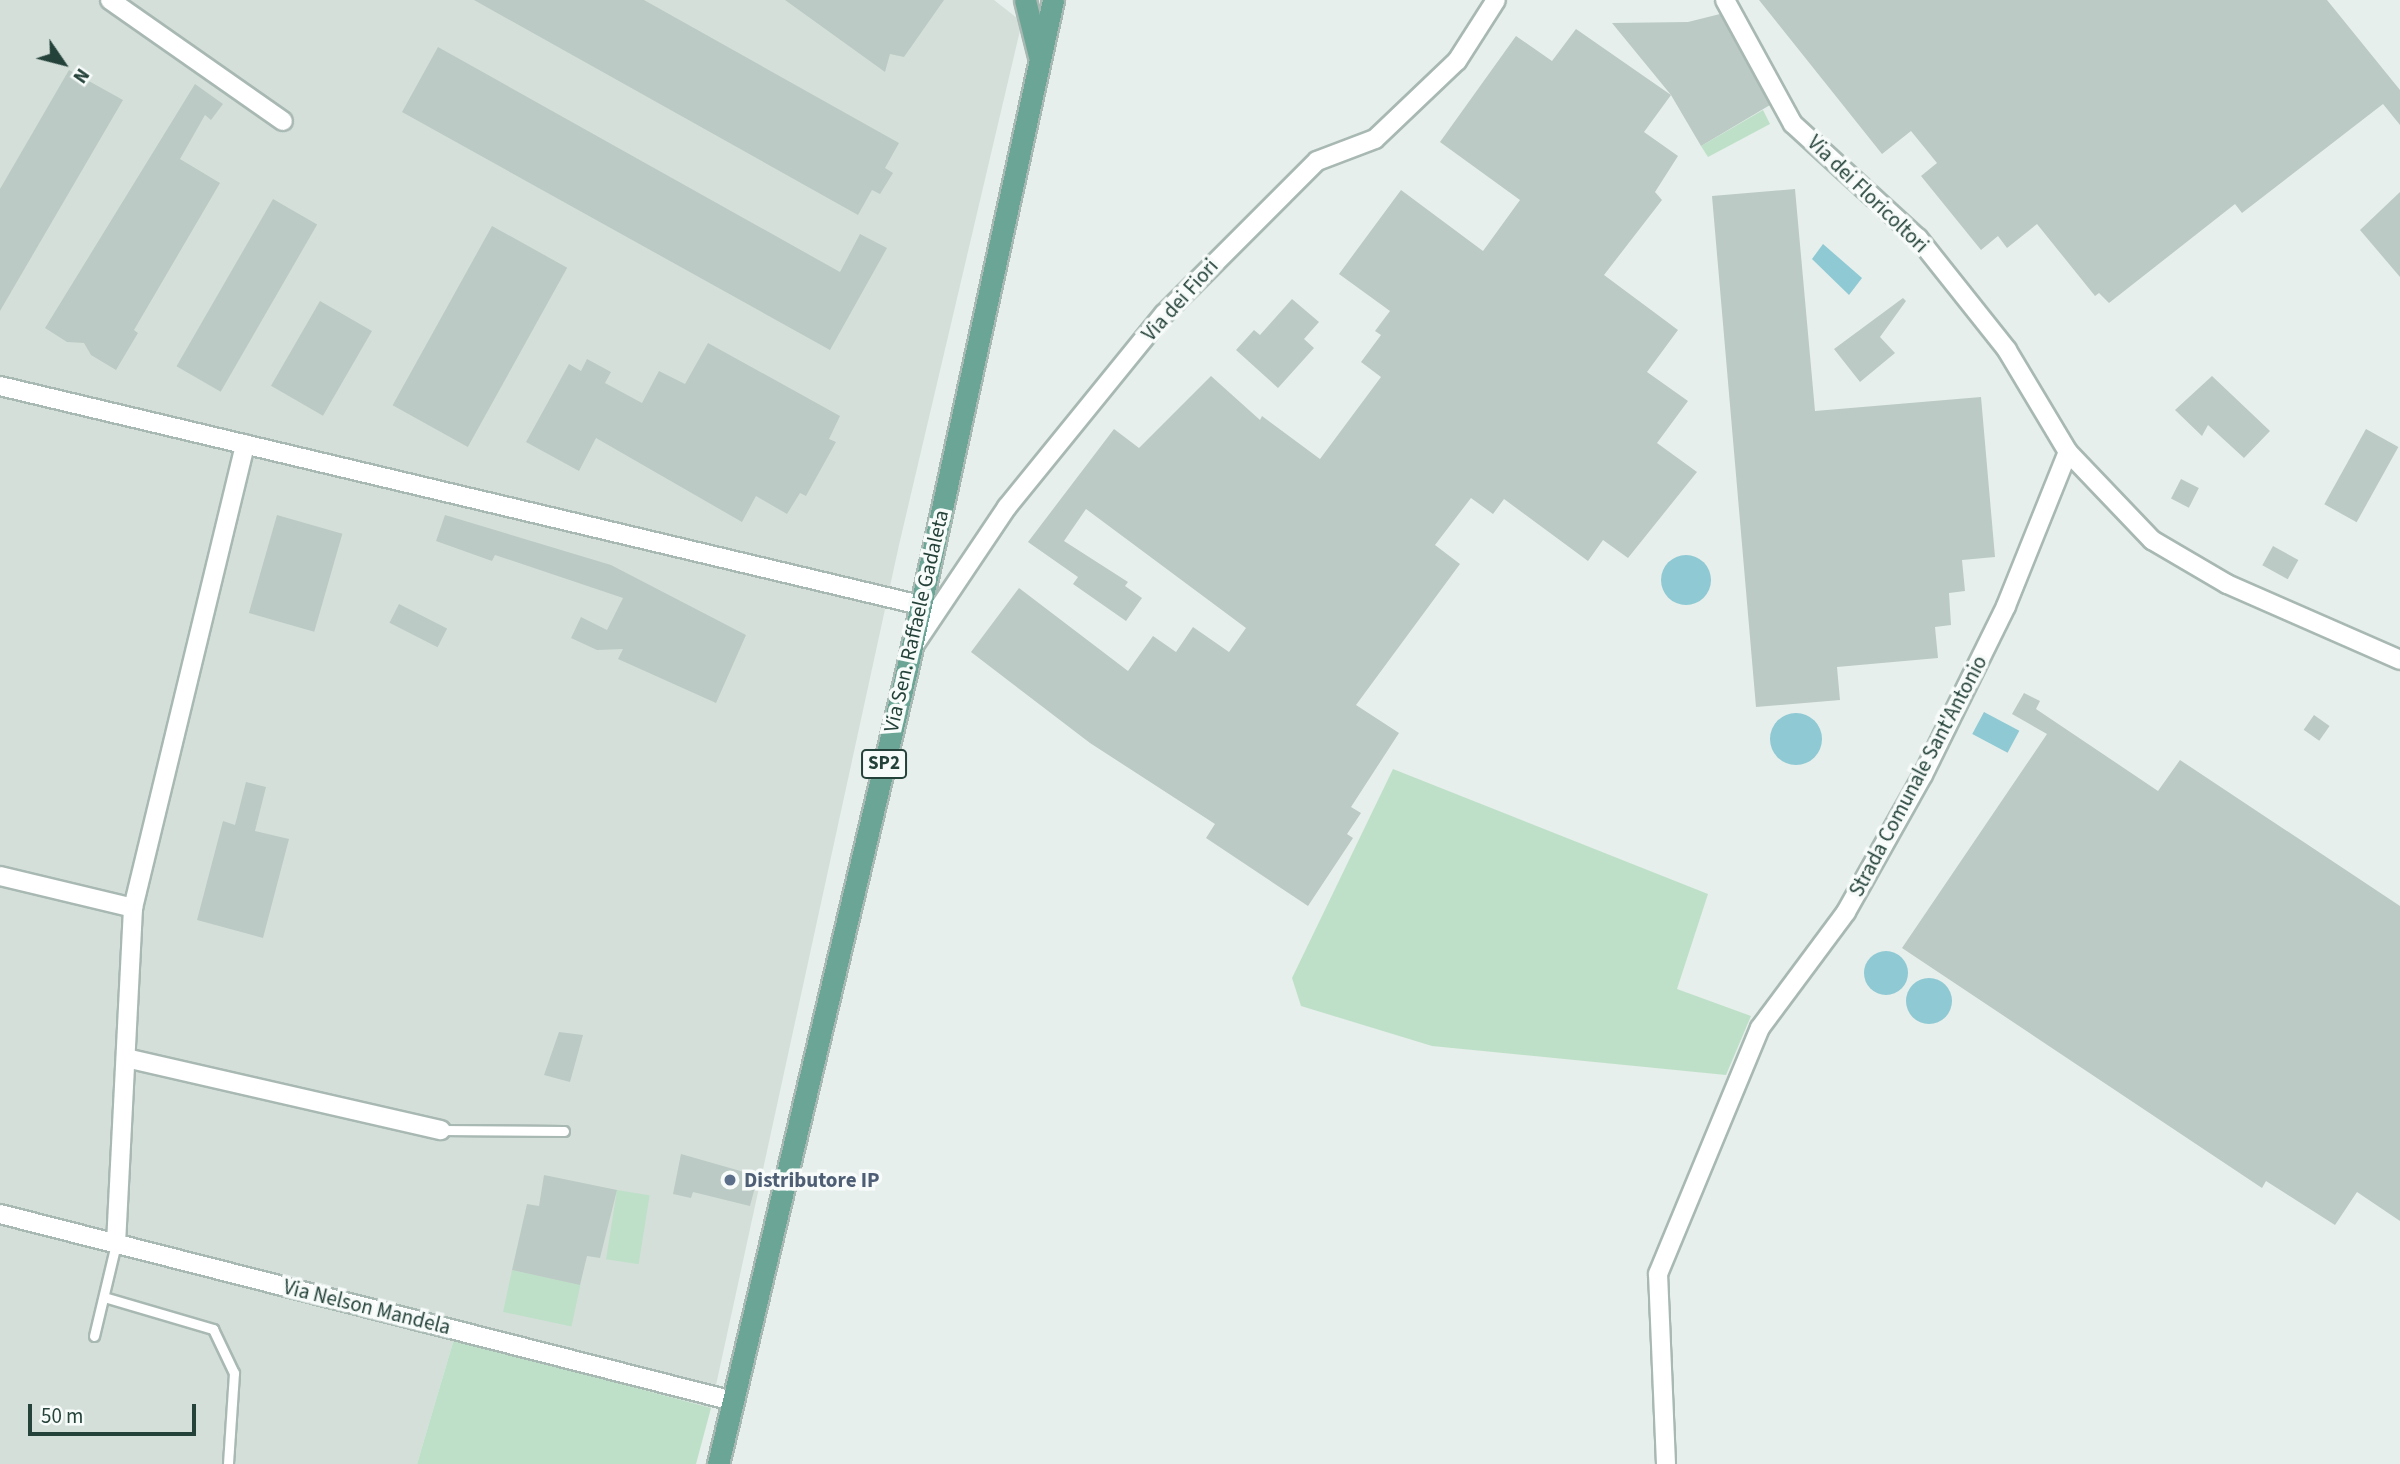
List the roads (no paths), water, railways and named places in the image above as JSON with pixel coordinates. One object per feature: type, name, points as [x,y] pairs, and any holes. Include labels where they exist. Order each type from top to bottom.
[{"type":"main road","name":"Via Sen. Raffaele Gadaleta","points":[[1025,0],[1041,62]]},
{"type":"main road","name":"Via Sen. Raffaele Gadaleta","points":[[718,1464],[911,650],[1053,0]]},
{"type":"street","points":[[110,0],[283,121]]},
{"type":"street","name":"Via dei Fiori","points":[[911,650],[1007,507],[1164,314],[1317,162],[1375,139],[1448,70],[1496,0]]},
{"type":"street","name":"Via dei Floricoltori","points":[[1725,0],[1793,124],[1918,238],[2007,350],[2068,452]]},
{"type":"street","points":[[0,386],[920,605]]},
{"type":"street","points":[[117,1244],[132,908],[245,444]]},
{"type":"street","points":[[2068,452],[2152,540],[2227,584],[2400,660]]},
{"type":"street","name":"Strada Comunale Sant'Antonio","points":[[1666,1464],[1658,1274],[1759,1028],[1846,912],[1923,775],[2006,606],[2068,452]]},
{"type":"street","points":[[0,876],[132,908]]},
{"type":"street","points":[[126,1058],[441,1130]]},
{"type":"street","name":"Via Nelson Mandela","points":[[0,1214],[733,1401]]},
{"type":"lane","points":[[441,1130],[564,1130]]},
{"type":"lane","points":[[94,1336],[117,1244]]},
{"type":"lane","points":[[104,1297],[214,1329],[234,1373],[228,1464]]},
{"type":"water","points":[[1823,244],[1862,278],[1849,295],[1812,259]]},
{"type":"water","points":[[1686,555],[1704,562],[1711,580],[1704,598],[1686,605],[1668,598],[1661,580],[1668,562]]},
{"type":"water","points":[[1984,712],[2019,731],[2008,753],[1972,734]]},
{"type":"water","points":[[1796,713],[1806,715],[1814,721],[1820,729],[1820,749],[1814,757],[1806,763],[1796,765],[1786,763],[1778,757],[1772,749],[1770,739],[1772,729],[1778,721],[1786,715]]},
{"type":"water","points":[[1886,951],[1902,957],[1908,973],[1902,989],[1886,995],[1870,989],[1864,973],[1870,957]]},
{"type":"water","points":[[1929,978],[1945,985],[1952,1001],[1945,1017],[1929,1024],[1913,1017],[1906,1001],[1913,985]]},
{"type":"place","name":"Distributore IP","points":[[730,1180]]}]
